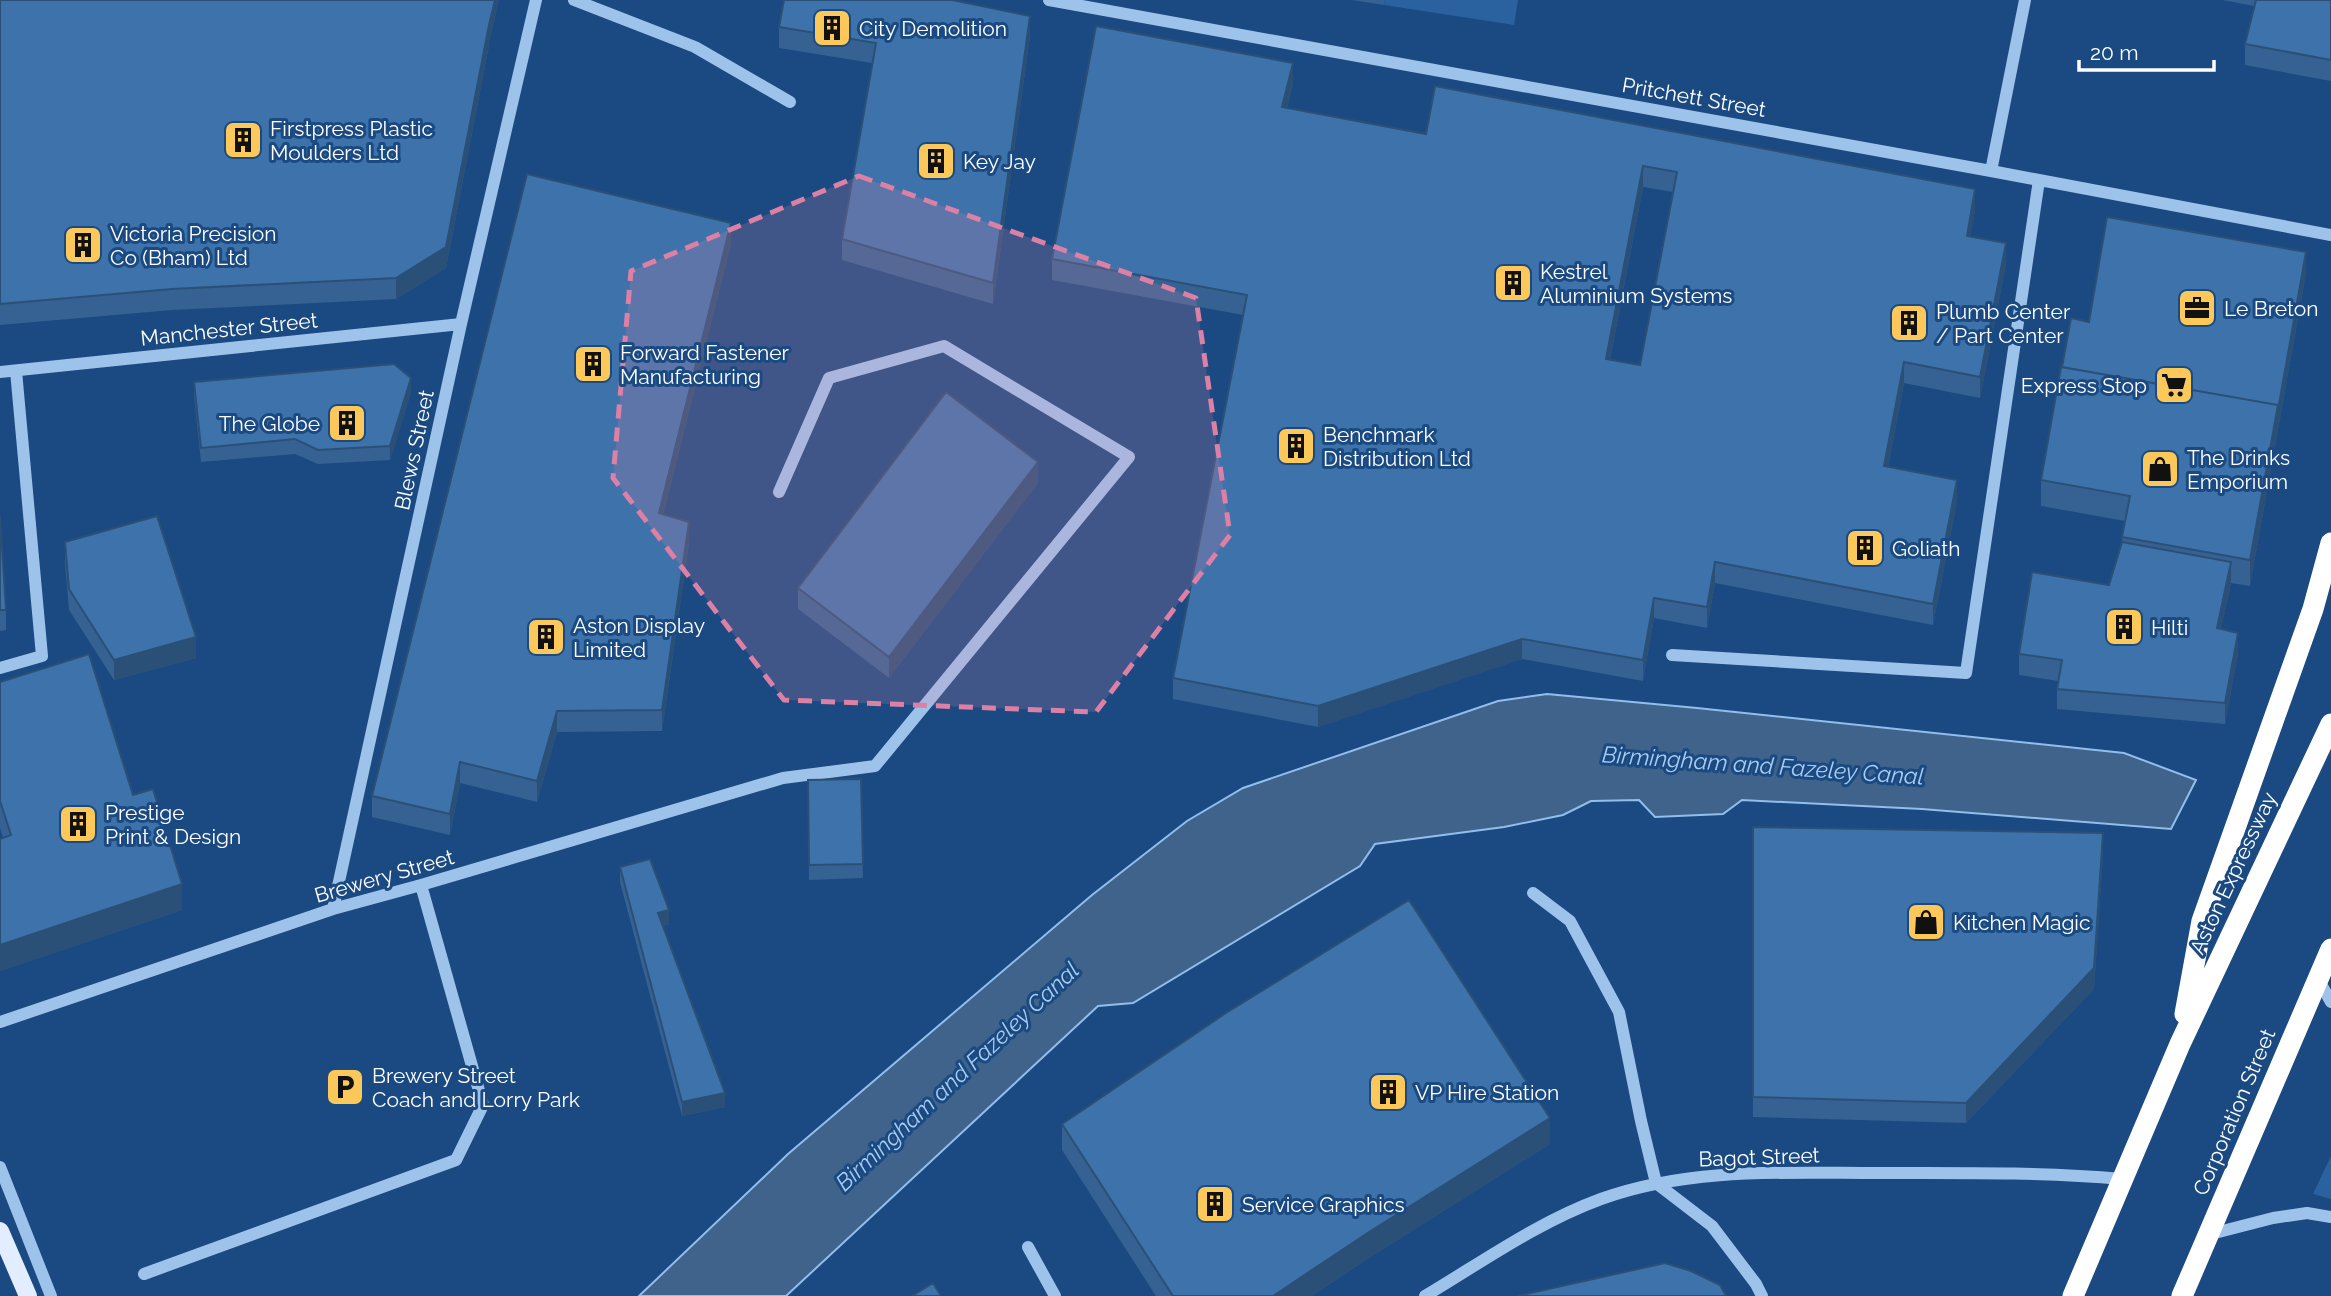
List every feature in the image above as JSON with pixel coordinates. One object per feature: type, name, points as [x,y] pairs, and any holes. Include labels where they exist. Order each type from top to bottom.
[{"type":"highway","points":[[2073,1296],[2180,1044],[2202,920],[2313,609],[2331,543]]},
{"type":"highway","name":"Aston Expressway","points":[[2180,1044],[2331,724]]},
{"type":"highway","name":"Corporation Street","points":[[2182,1296],[2331,948]]},
{"type":"main road","points":[[0,1231],[28,1296]]},
{"type":"street","name":"Blews Street","points":[[333,909],[461,324],[536,0]]},
{"type":"street","points":[[574,0],[695,47],[790,102]]},
{"type":"street","name":"Pritchett Street","points":[[1049,0],[2331,235]]},
{"type":"street","points":[[1991,171],[2025,0]]},
{"type":"street","points":[[1672,655],[1966,673],[2039,180]]},
{"type":"street","name":"Manchester Street","points":[[0,372],[461,324]]},
{"type":"street","name":"Brewery Street","points":[[0,1021],[333,909],[421,886],[783,778],[875,766],[1129,457],[944,346],[830,378],[779,492]]},
{"type":"street","points":[[0,668],[42,656],[16,371]]},
{"type":"street","points":[[144,1274],[456,1160],[483,1105],[421,886]]},
{"type":"street","points":[[1534,893],[1570,921],[1619,1012],[1656,1183],[1712,1226],[1762,1296]]},
{"type":"street","points":[[2318,979],[2331,1002]]},
{"type":"street","points":[[0,1167],[51,1296]]},
{"type":"street","name":"Bagot Street","points":[[1425,1296],[1528,1234],[1600,1200],[1656,1183],[1729,1173],[2048,1173],[2122,1179]]},
{"type":"street","points":[[2207,1235],[2273,1218],[2307,1213],[2331,1217]]},
{"type":"street","points":[[1028,1247],[1055,1296]]},
{"type":"highlighted area","points":[[859,176],[1196,298],[1230,535],[1096,712],[784,700],[613,478],[631,271]]},
{"type":"shaded area","points":[[1385,0],[1518,0],[1514,25],[1384,5]]},
{"type":"shaded area","points":[[2331,1156],[2331,1199],[2313,1194]]},
{"type":"water","name":"Birmingham and Fazeley Canal","points":[[1547,694],[2124,753],[2196,780],[2171,829],[1922,809],[1742,800],[1723,814],[1655,817],[1639,800],[1591,801],[1563,815],[1504,827],[1375,844],[1360,866],[1133,1003],[1098,1006],[786,1296],[639,1296],[788,1154],[1092,895],[1187,821],[1243,788],[1498,701]]},
{"type":"building","name":"Firstpress Plastic Moulders Ltd","points":[[0,0],[495,0],[446,247],[396,278],[172,289],[0,304]]},
{"type":"building","name":"Key Jay","points":[[784,0],[952,0],[1030,16],[993,283],[842,239],[876,43],[779,27]]},
{"type":"building","points":[[2256,0],[2331,0],[2331,60],[2245,44]]},
{"type":"building","points":[[1096,26],[1293,63],[1282,107],[1426,134],[1435,86],[1975,189],[1967,236],[2006,243],[1980,377],[1904,362],[1884,466],[1957,480],[1933,604],[1715,562],[1707,607],[1654,598],[1643,660],[1522,639],[1318,706],[1173,678],[1247,295],[1052,259]],"holes":[[[1643,166],[1677,172],[1640,365],[1606,359]]]},
{"type":"building","points":[[527,174],[731,223],[659,513],[689,522],[662,710],[557,711],[537,781],[460,762],[450,814],[372,796]]},
{"type":"building","name":"Le Breton","points":[[2107,217],[2306,252],[2278,410],[2278,405],[2062,367],[2071,318],[2089,322]]},
{"type":"building","points":[[394,364],[411,378],[390,446],[318,450],[295,439],[201,448],[194,382]]},
{"type":"building","name":"The Drinks Emporium","points":[[2061,367],[2278,405],[2250,560],[2122,537],[2130,496],[2041,480]]},
{"type":"building","points":[[946,392],[1038,462],[889,657],[798,588]]},
{"type":"building","points":[[0,516],[6,610],[0,610]]},
{"type":"building","points":[[157,516],[196,637],[114,660],[69,589],[65,542]]},
{"type":"building","name":"Hilti","points":[[2122,542],[2231,562],[2217,628],[2238,633],[2225,703],[2057,689],[2062,660],[2019,654],[2032,572],[2109,585]]},
{"type":"building","name":"Prestige Print & Design","points":[[89,654],[133,795],[153,789],[182,884],[0,945],[0,839],[11,835],[0,801],[0,682]]},
{"type":"building","points":[[861,779],[863,864],[809,865],[808,780]]},
{"type":"building","name":"Kitchen Magic","points":[[1753,827],[2103,833],[2094,968],[1966,1103],[1753,1097]]},
{"type":"building","points":[[650,859],[669,910],[658,913],[725,1093],[682,1102],[620,867]]},
{"type":"building","points":[[1409,900],[1550,1118],[1273,1296],[1173,1296],[1062,1124],[1226,1013]]},
{"type":"building","points":[[1665,1263],[1691,1271],[1720,1285],[1726,1296],[1517,1296]]},
{"type":"building","points":[[933,1283],[941,1296],[912,1296]]},
{"type":"place","name":"City Demolition","points":[[832,28]]},
{"type":"place","name":"Firstpress Plastic Moulders Ltd","points":[[243,140]]},
{"type":"place","name":"Key Jay","points":[[936,161]]},
{"type":"place","name":"Victoria Precision Co (Bham) Ltd","points":[[83,245]]},
{"type":"place","name":"Kestrel Aluminium Systems","points":[[1513,283]]},
{"type":"place","name":"Le Breton","points":[[2197,308]]},
{"type":"place","name":"Plumb Center / Part Center","points":[[1909,323]]},
{"type":"place","name":"Forward Fastener Manufacturing","points":[[593,364]]},
{"type":"place","name":"Express Stop","points":[[2174,385]]},
{"type":"place","name":"The Globe","points":[[347,423]]},
{"type":"place","name":"Benchmark Distribution Ltd","points":[[1296,446]]},
{"type":"place","name":"The Drinks Emporium","points":[[2160,469]]},
{"type":"place","name":"Goliath","points":[[1865,548]]},
{"type":"place","name":"Hilti","points":[[2124,627]]},
{"type":"place","name":"Aston Display Limited","points":[[546,637]]},
{"type":"place","name":"Prestige Print & Design","points":[[78,824]]},
{"type":"place","name":"Kitchen Magic","points":[[1926,922]]},
{"type":"place","name":"Brewery Street Coach and Lorry Park","points":[[345,1087]]},
{"type":"place","name":"VP Hire Station","points":[[1388,1092]]},
{"type":"place","name":"Service Graphics","points":[[1215,1204]]}]
